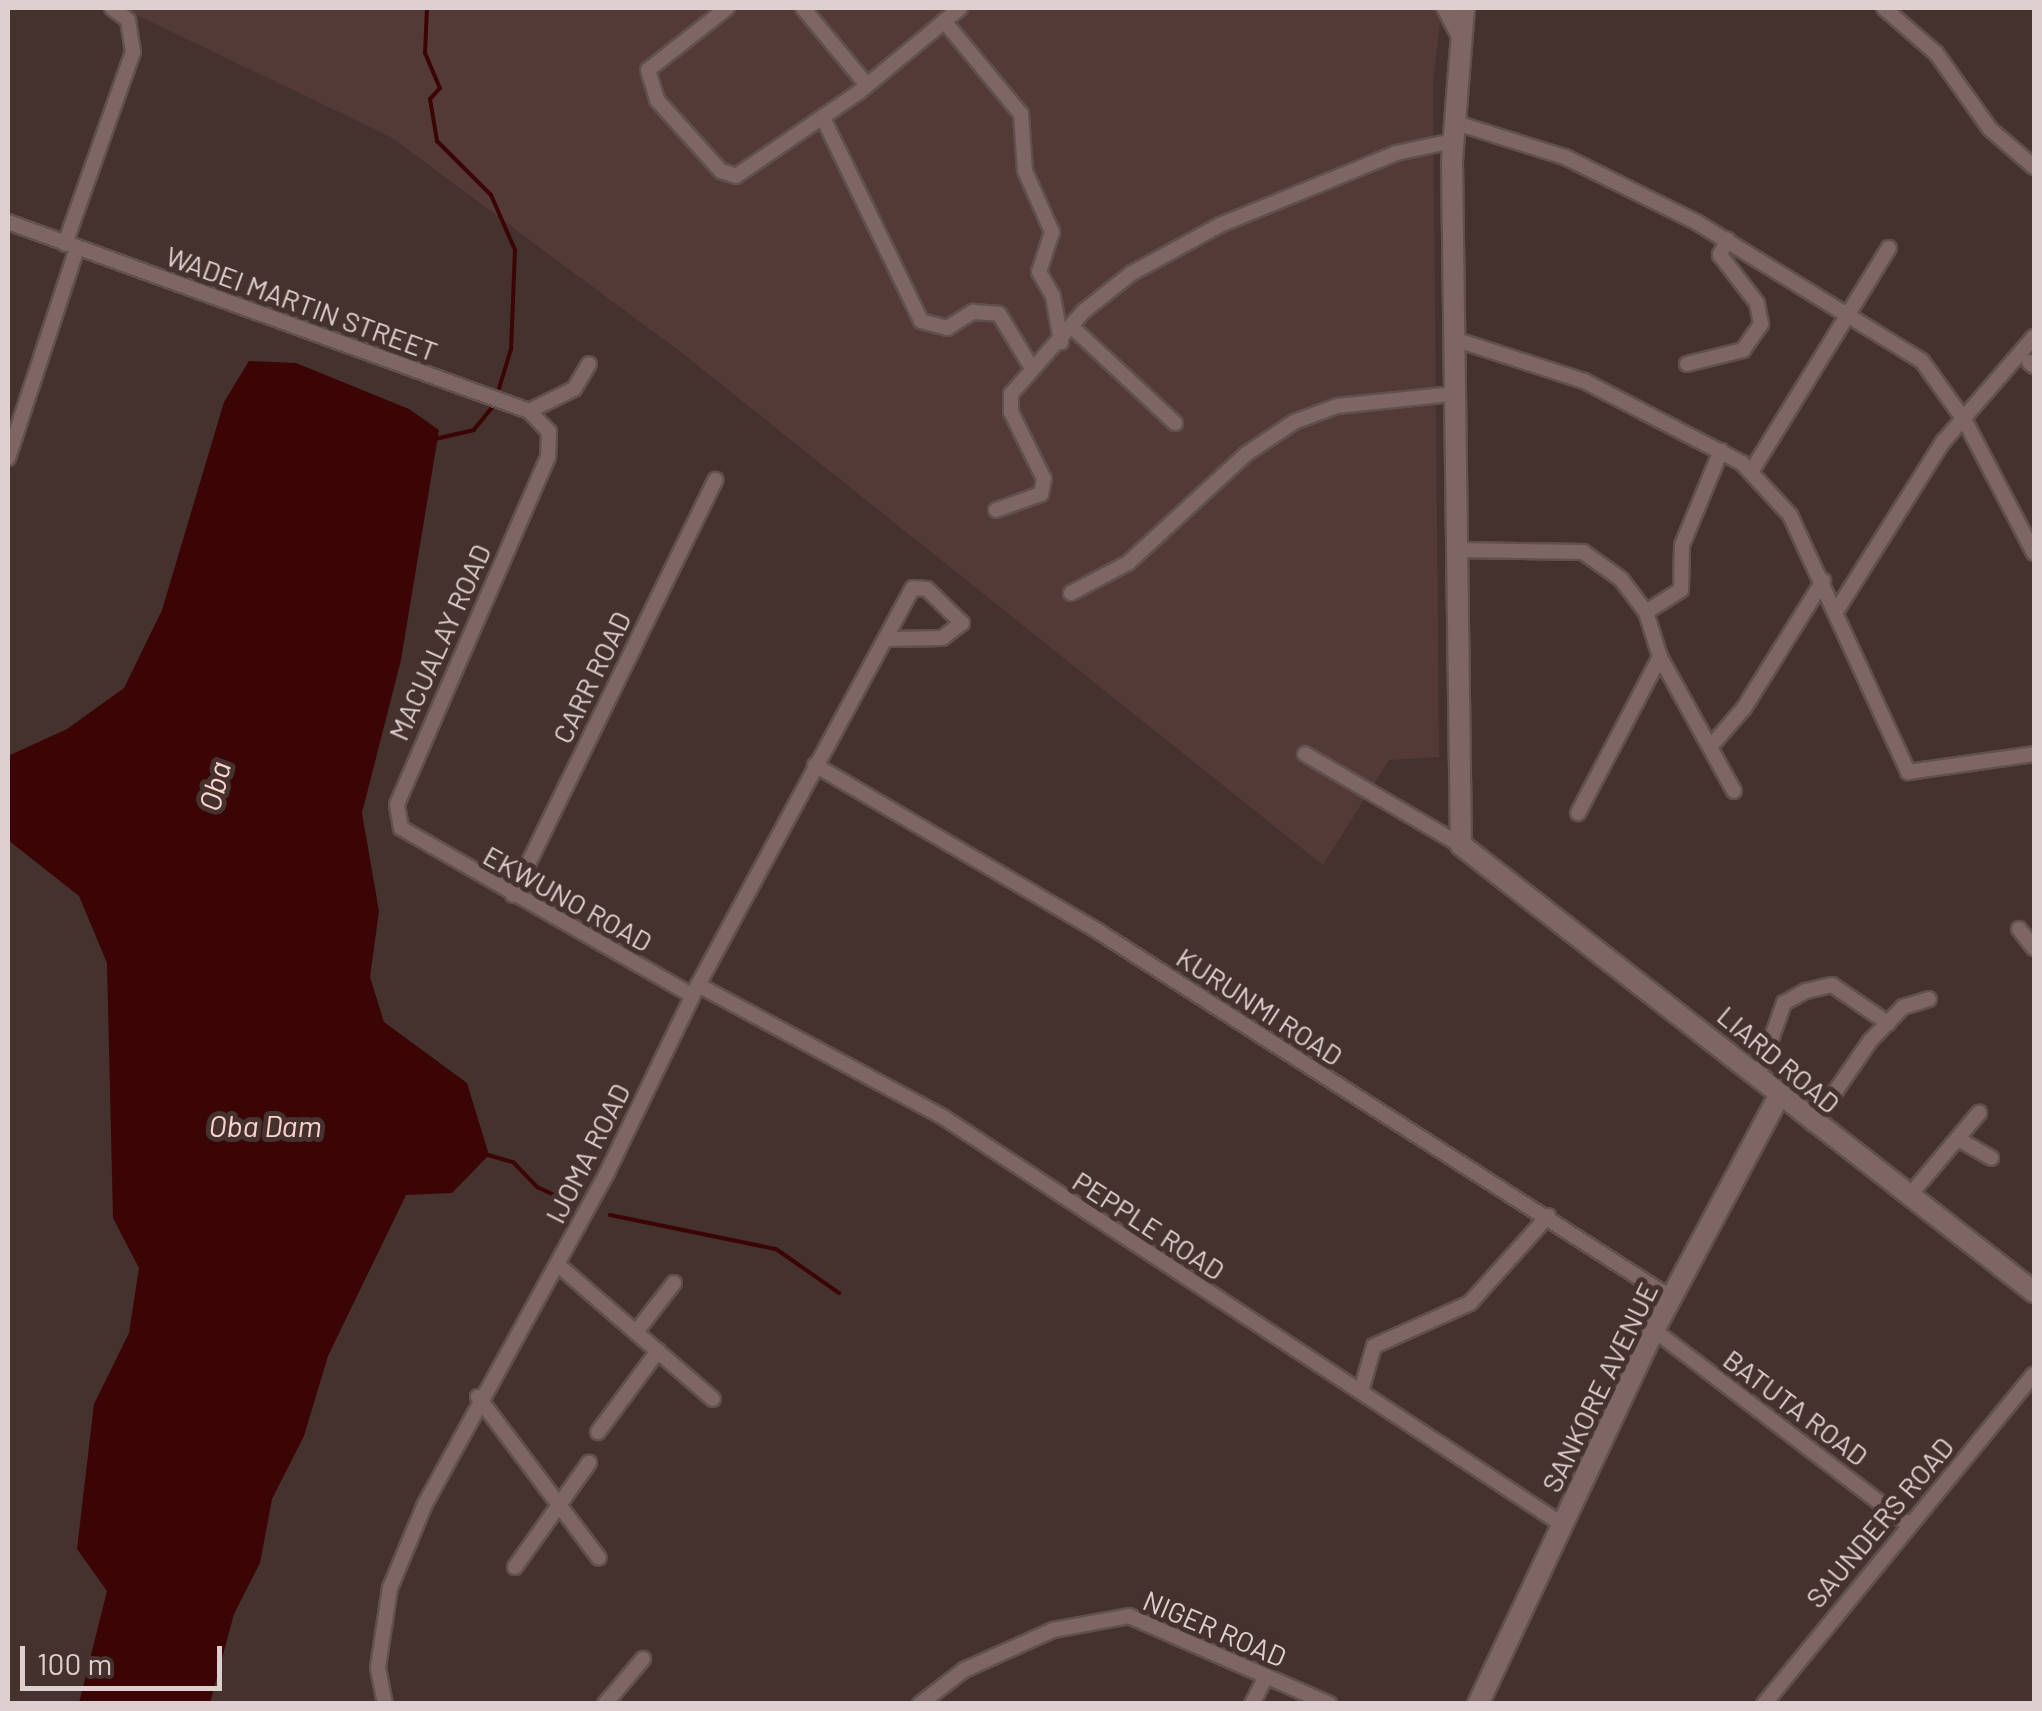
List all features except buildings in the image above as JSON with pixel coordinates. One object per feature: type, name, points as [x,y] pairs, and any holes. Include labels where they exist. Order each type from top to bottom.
[{"type":"street","points":[[8,458],[133,52],[128,20],[112,8]]},
{"type":"street","points":[[727,8],[648,70],[656,100],[722,171],[736,176],[867,85],[960,8]]},
{"type":"street","points":[[803,8],[867,85]]},
{"type":"street","points":[[1444,8],[1458,34]]},
{"type":"street","points":[[1461,845],[1453,132],[1458,34],[1464,8]]},
{"type":"street","points":[[1884,8],[1936,54],[1990,129],[2034,168]]},
{"type":"street","points":[[944,22],[1021,114],[1024,171],[1052,232],[1040,272],[1053,296],[1061,342]]},
{"type":"street","points":[[822,118],[921,320],[947,328],[973,312],[999,314],[1032,368]]},
{"type":"street","points":[[996,510],[1030,501],[1044,484],[1010,402],[1032,368],[1132,273],[1220,226],[1453,132],[1565,157],[1727,240],[1852,312],[1922,361],[1965,421],[2034,554]]},
{"type":"street","name":"WADEI MARTIN STREET","points":[[8,222],[529,411]]},
{"type":"street","points":[[1686,364],[1743,350],[1760,324],[1757,303],[1720,256],[1727,240]]},
{"type":"street","points":[[1751,472],[1889,248]]},
{"type":"street","points":[[1072,327],[1175,422]]},
{"type":"street","points":[[1837,610],[1965,421],[2028,362],[2034,337]]},
{"type":"street","points":[[1454,340],[1584,382],[1721,451],[1751,472],[1790,515],[1837,610],[1908,772],[2034,754]]},
{"type":"street","points":[[529,411],[574,390],[589,364]]},
{"type":"street","points":[[1071,593],[1128,563],[1246,454],[1294,422],[1337,406],[1454,394]]},
{"type":"street","name":"MACUALAY ROAD","points":[[420,843],[401,828],[397,805],[548,457],[548,432],[529,411]]},
{"type":"street","points":[[1646,612],[1680,590],[1682,545],[1721,451]]},
{"type":"street","name":"CARR ROAD","points":[[513,896],[715,480]]},
{"type":"street","points":[[1456,550],[1584,552],[1646,612],[1660,657],[1734,791]]},
{"type":"street","points":[[1710,747],[1744,708],[1823,581]]},
{"type":"street","name":"IJOMA ROAD","points":[[385,1704],[378,1667],[390,1588],[478,1397],[557,1264],[695,990],[816,765],[888,639],[920,586],[962,623],[942,638],[888,639]]},
{"type":"street","points":[[1578,813],[1660,657]]},
{"type":"street","points":[[1305,754],[1461,845]]},
{"type":"street","name":"KURUNMI ROAD","points":[[816,765],[1093,928],[1671,1298]]},
{"type":"street","name":"EKWUNO ROAD","points":[[420,843],[695,990]]},
{"type":"street","name":"LIARD ROAD","points":[[1461,845],[1778,1098],[2034,1292]]},
{"type":"street","points":[[2019,929],[2034,948]]},
{"type":"street","points":[[1757,1079],[1784,1003],[1806,991],[1832,985],[1888,1022]]},
{"type":"street","name":"PEPPLE ROAD","points":[[695,990],[943,1117],[1563,1524]]},
{"type":"street","points":[[1813,1124],[1888,1022],[1930,998]]},
{"type":"street","name":"SANKORE AVENUE","points":[[1478,1704],[1654,1330],[1778,1098]]},
{"type":"street","points":[[1909,1196],[1979,1114]]},
{"type":"street","points":[[1960,1140],[1991,1158]]},
{"type":"street","points":[[1361,1391],[1374,1346],[1470,1303],[1548,1216]]},
{"type":"street","points":[[557,1264],[713,1399]]},
{"type":"street","points":[[636,1332],[674,1283]]},
{"type":"street","name":"BATUTA ROAD","points":[[1654,1330],[1908,1524]]},
{"type":"street","points":[[598,1432],[658,1351]]},
{"type":"street","name":"SAUNDERS ROAD","points":[[1764,1704],[2034,1374]]},
{"type":"street","points":[[478,1397],[562,1502],[599,1558]]},
{"type":"street","points":[[514,1566],[589,1463]]},
{"type":"street","name":"NIGER ROAD","points":[[920,1704],[964,1670],[1053,1630],[1115,1616],[1329,1704]]},
{"type":"street","points":[[604,1704],[643,1658]]},
{"type":"street","points":[[1252,1704],[1266,1676]]},
{"type":"shaded area","points":[[122,8],[1442,8],[1433,82],[1439,757],[1389,760],[1323,865],[686,356],[391,137]]},
{"type":"water","name":"Oba Dam","points":[[249,361],[296,363],[409,409],[439,430],[401,660],[362,813],[379,911],[370,977],[384,1022],[467,1083],[489,1155],[452,1193],[406,1195],[328,1356],[304,1436],[272,1499],[260,1563],[234,1614],[210,1703],[79,1703],[107,1591],[77,1549],[94,1404],[129,1333],[139,1268],[113,1218],[107,963],[79,896],[8,840],[8,756],[67,729],[124,688],[162,610],[224,402]]},
{"type":"waterway","name":"Oba","points":[[427,8],[425,53],[440,88],[430,99],[437,141],[491,195],[515,250],[511,349],[494,405],[474,430],[435,439]]},
{"type":"waterway","points":[[488,1155],[513,1162],[537,1187],[573,1204]]},
{"type":"waterway","points":[[610,1215],[776,1249],[839,1293]]}]
